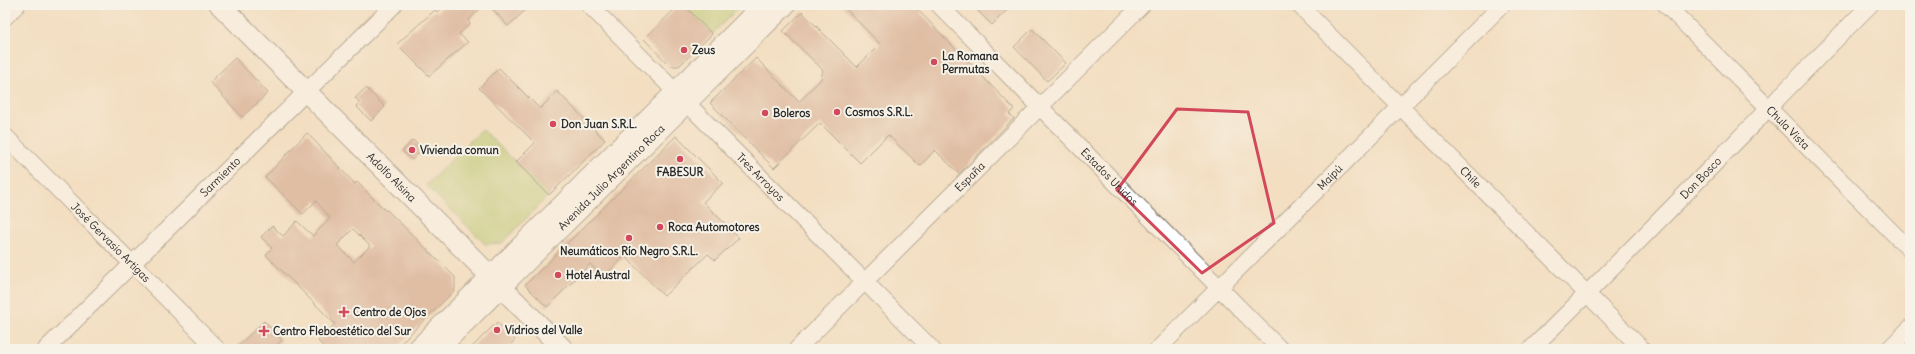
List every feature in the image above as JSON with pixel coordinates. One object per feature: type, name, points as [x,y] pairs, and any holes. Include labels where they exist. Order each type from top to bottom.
[{"type":"main road","name":"Adolfo Alsina","points":[[220,5],[563,349]]},
{"type":"main road","name":"Avenida Julio Argentino Roca","points":[[438,349],[496,282],[681,97],[764,5]]},
{"type":"main road","name":"Avenida Julio Argentino Roca","points":[[681,97],[785,5]]},
{"type":"main road","name":"Avenida Julio Argentino Roca","points":[[418,349],[496,282]]},
{"type":"street","points":[[5,17],[17,5]]},
{"type":"street","name":"Sarmiento","points":[[46,349],[394,5]]},
{"type":"street","name":"Tres Arroyos","points":[[589,5],[932,349]]},
{"type":"street","name":"Estados Unidos","points":[[939,5],[1280,349]]},
{"type":"street","name":"España","points":[[797,349],[1142,5]]},
{"type":"street","name":"Chile","points":[[1299,5],[1642,349]]},
{"type":"street","name":"Maipú","points":[[1158,349],[1502,5]]},
{"type":"street","name":"Chula Vista","points":[[1666,5],[1910,250]]},
{"type":"street","name":"Don Bosco","points":[[1531,349],[1587,294],[1768,107],[1870,5]]},
{"type":"street","name":"José Gervasio Artigas","points":[[5,136],[217,349]]},
{"type":"street","points":[[1889,349],[1910,328]]},
{"type":"highlighted area","points":[[1177,109],[1248,112],[1274,223],[1202,273],[1117,190]]},
{"type":"green space","points":[[684,5],[741,5],[712,34]]},
{"type":"green space","points":[[482,129],[549,195],[502,243],[485,244],[426,185]]},
{"type":"building","points":[[444,5],[484,5],[468,21],[470,24],[459,34],[468,42],[429,76],[397,44],[435,10],[437,12]]},
{"type":"building","points":[[489,5],[531,5],[508,26]]},
{"type":"building","points":[[679,5],[684,5],[712,34],[679,66],[670,66],[644,39]]},
{"type":"building","points":[[842,5],[913,5],[1014,109],[1009,114],[1014,118],[959,174],[935,150],[920,166],[888,135],[860,163],[820,123],[774,168],[710,103],[756,58],[799,102],[821,79],[823,70],[783,31],[802,12],[857,67],[880,44]]},
{"type":"building","points":[[972,5],[1012,5],[992,25]]},
{"type":"building","points":[[1032,29],[1066,63],[1047,81],[1014,47]]},
{"type":"building","points":[[235,58],[268,93],[242,117],[210,82]]},
{"type":"building","name":"Don Juan S.R.L.","points":[[499,68],[540,109],[557,91],[605,140],[549,195],[516,162],[535,143],[479,88]]},
{"type":"building","points":[[366,88],[385,107],[371,121],[356,106],[360,102],[355,98]]},
{"type":"building","points":[[307,133],[355,184],[357,182],[455,277],[455,290],[395,349],[326,349],[318,341],[335,324],[266,255],[272,248],[261,237],[272,226],[283,236],[297,221],[313,236],[330,218],[316,201],[303,214],[265,177]],"holes":[[[353,229],[370,246],[354,262],[337,245]]]},
{"type":"building","points":[[676,136],[723,183],[703,202],[739,238],[715,260],[708,254],[664,296],[625,256],[603,277],[590,264],[547,307],[525,285]]},
{"type":"building","name":"Vivienda comun","points":[[413,140],[423,149],[412,160],[402,151]]},
{"type":"building","name":"Centro Fleboestético del Sur","points":[[264,321],[282,340],[273,349],[235,349]]},
{"type":"building","name":"Vidrios del Valle","points":[[497,322],[515,340],[506,349],[470,349]]},
{"type":"place","name":"Zeus","points":[[684,50]]},
{"type":"place","name":"La Romana Permutas","points":[[934,62]]},
{"type":"place","name":"Cosmos S.R.L.","points":[[837,112]]},
{"type":"place","name":"Boleros","points":[[765,113]]},
{"type":"place","name":"Don Juan S.R.L.","points":[[553,124]]},
{"type":"place","name":"Vivienda comun","points":[[412,150]]},
{"type":"place","name":"FABESUR","points":[[680,159]]},
{"type":"place","name":"Roca Automotores","points":[[660,227]]},
{"type":"place","name":"Neumáticos Río Negro S.R.L.","points":[[629,238]]},
{"type":"place","name":"Hotel Austral","points":[[558,275]]},
{"type":"place","name":"Centro de Ojos","points":[[344,312]]},
{"type":"place","name":"Vidrios del Valle","points":[[497,330]]},
{"type":"place","name":"Centro Fleboestético del Sur","points":[[264,331]]}]
